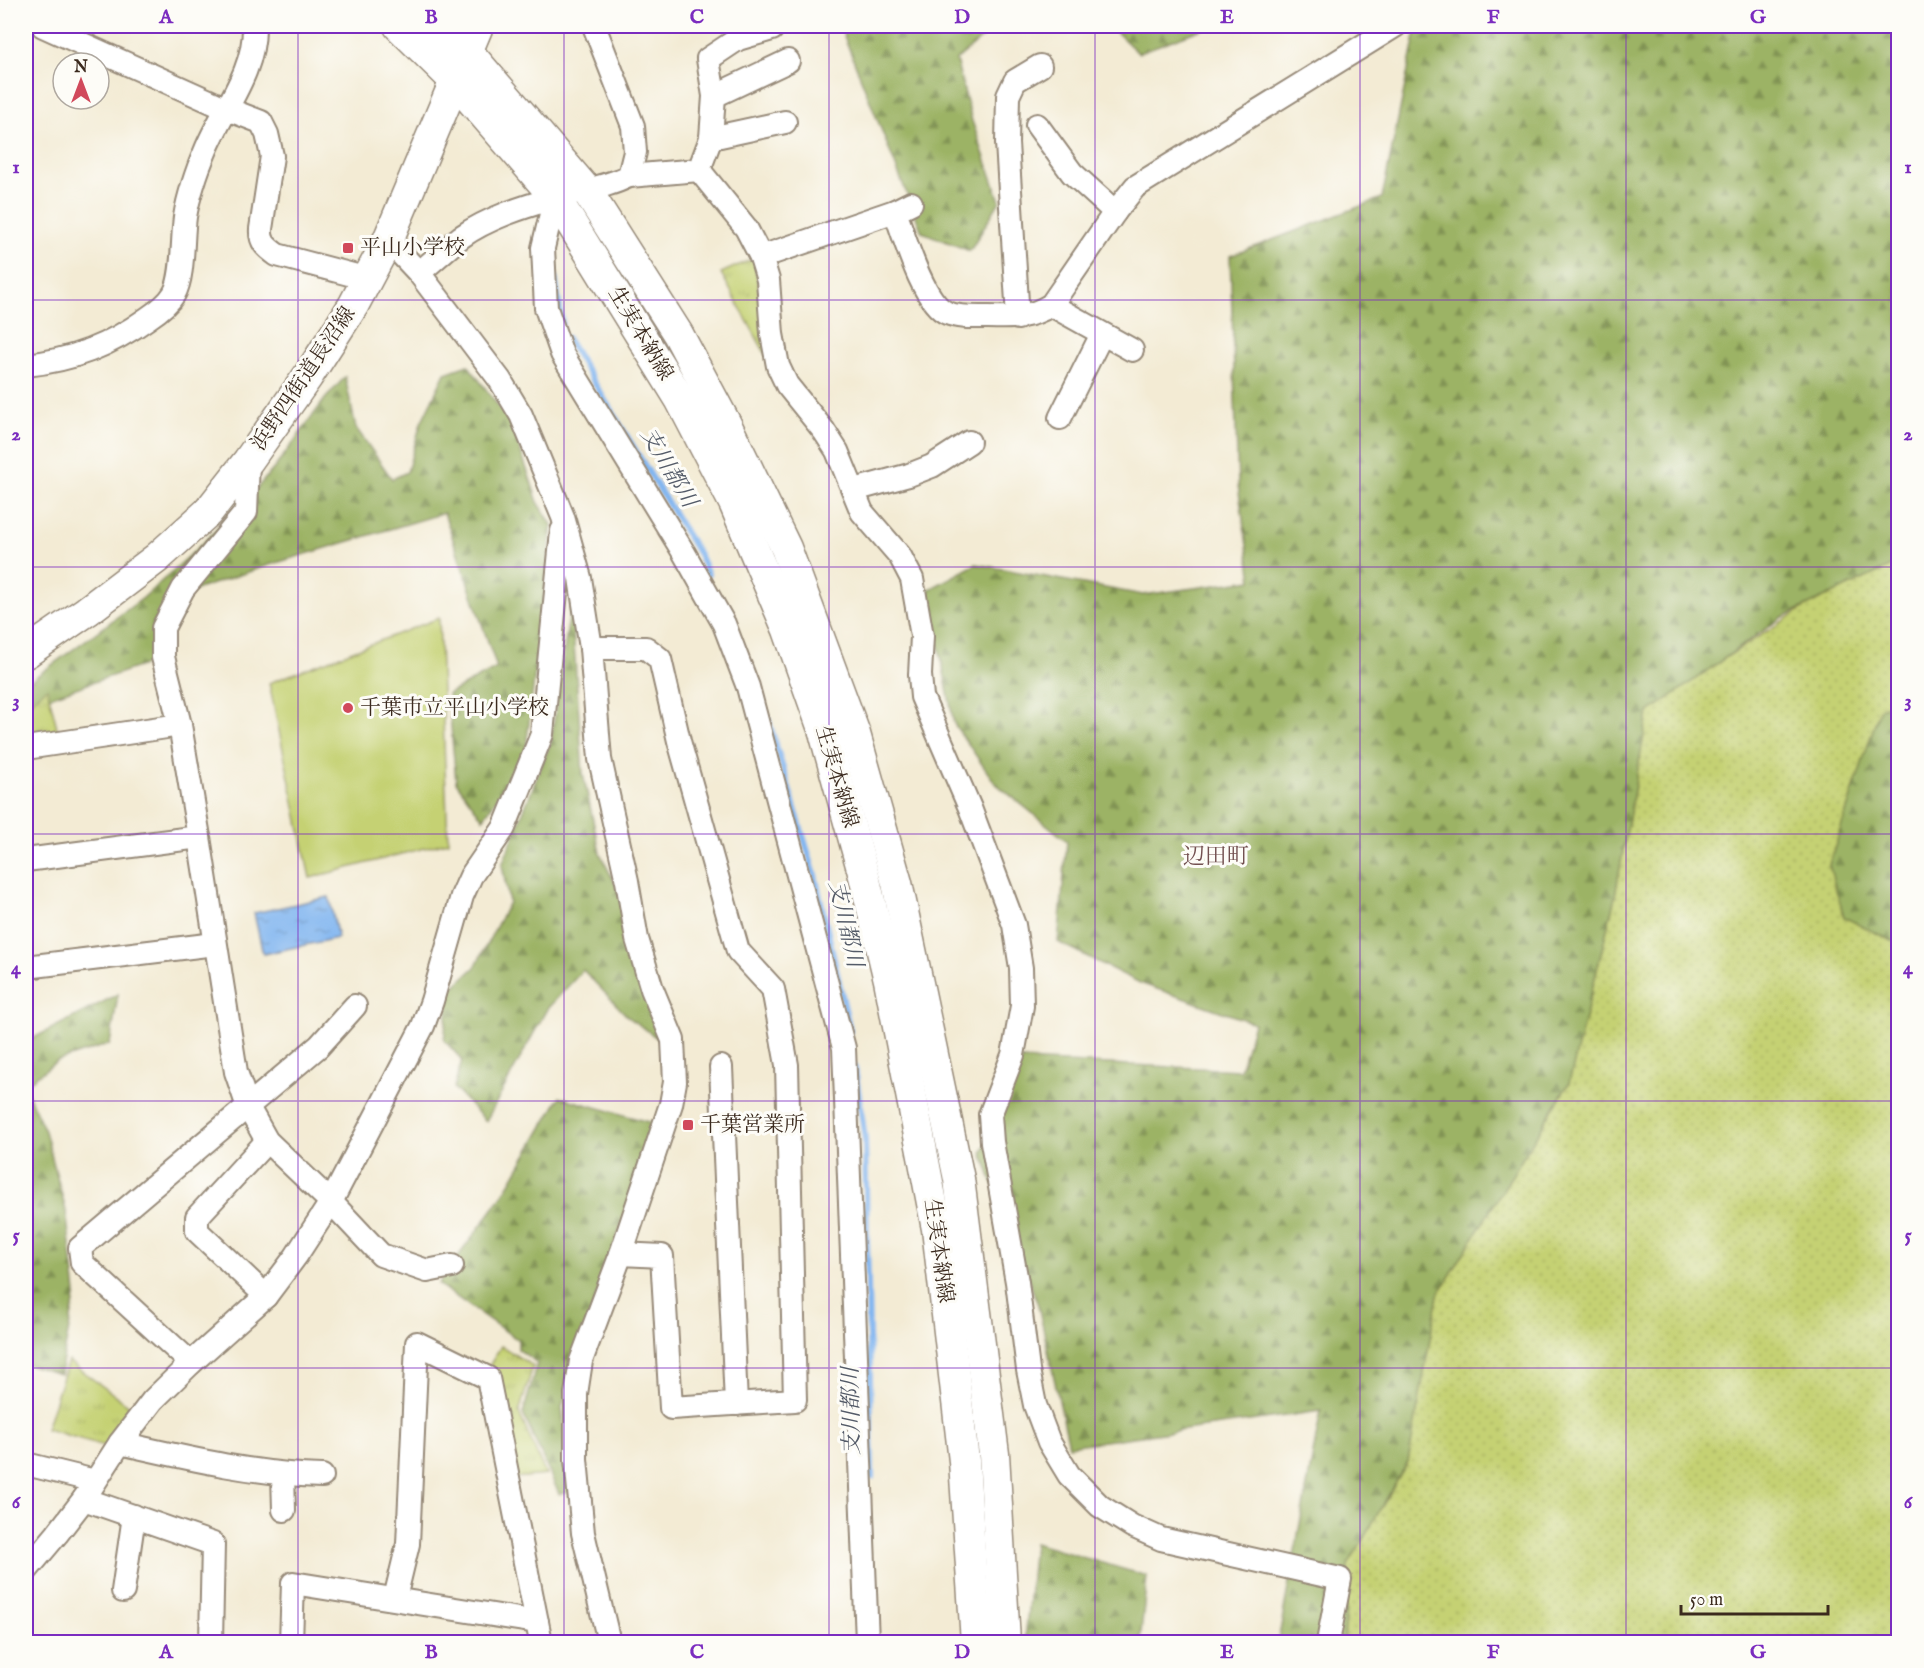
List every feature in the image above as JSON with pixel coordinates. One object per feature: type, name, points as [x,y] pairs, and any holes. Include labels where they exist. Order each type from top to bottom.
[{"type":"main road","name":"生実本納線","points":[[399,26],[454,80],[555,197],[680,399],[734,503],[788,630],[824,732],[890,980],[937,1229],[964,1461],[976,1642]]},
{"type":"main road","name":"生実本納線","points":[[439,26],[472,38],[586,191],[678,334],[726,424],[786,548],[855,734],[897,883],[959,1179],[994,1454],[1005,1642]]},
{"type":"main road","name":"浜野四街道長沼線","points":[[26,653],[87,611],[157,558],[208,512],[248,461],[308,376],[368,279],[388,240],[472,38]]},
{"type":"street","points":[[45,26],[227,109],[261,122],[267,134],[272,156],[261,239],[267,248],[277,255],[368,279]]},
{"type":"street","points":[[26,365],[77,356],[107,344],[132,330],[161,309],[175,293],[180,270],[185,215],[205,151],[240,86],[254,38],[254,26]]},
{"type":"street","points":[[594,26],[633,126],[635,152],[629,176]]},
{"type":"street","points":[[761,257],[903,207],[923,286],[932,300],[945,313],[960,316],[1018,318],[1036,314],[1052,305],[1115,212],[1135,187],[1395,26]]},
{"type":"street","points":[[699,170],[711,138],[714,96],[708,59],[738,39],[772,29]]},
{"type":"street","points":[[714,96],[788,61]]},
{"type":"street","points":[[1018,318],[1006,118],[1008,96],[1015,81],[1040,66]]},
{"type":"street","points":[[711,138],[785,122]]},
{"type":"street","points":[[1037,125],[1072,173],[1115,212]]},
{"type":"street","points":[[419,273],[462,237],[492,220],[555,197],[586,191],[629,176],[699,170]]},
{"type":"street","points":[[699,170],[746,228],[761,257],[768,280],[772,334],[778,366],[787,385],[837,451],[862,512],[900,556],[912,579],[922,636],[920,675],[922,697],[970,808],[1014,925],[1021,968],[1022,1006],[1013,1055],[990,1115],[992,1142],[1017,1282],[1028,1370],[1035,1405],[1048,1442],[1069,1475],[1100,1506],[1132,1526],[1161,1539],[1340,1579],[1328,1642]]},
{"type":"street","points":[[555,197],[543,248],[546,308],[562,354],[684,553],[724,624],[748,687],[844,1048],[867,1642]]},
{"type":"street","points":[[388,240],[419,273],[500,380],[521,415],[563,518],[580,578],[591,648],[600,759],[627,881],[637,939],[652,989],[673,1040],[675,1082],[671,1104],[621,1254],[581,1361],[576,1394],[576,1459],[582,1533],[609,1642]]},
{"type":"street","points":[[1052,305],[1132,350]]},
{"type":"street","points":[[1060,418],[1102,334]]},
{"type":"street","points":[[854,490],[909,475],[932,466],[969,442]]},
{"type":"street","points":[[248,461],[246,512],[183,589],[163,628],[163,657],[180,725],[200,837],[236,1072],[248,1107],[267,1141],[381,1254],[427,1271],[452,1266]]},
{"type":"street","points":[[26,1571],[57,1534],[153,1400],[266,1296],[296,1256],[331,1202],[423,1026],[436,990],[462,896],[471,876],[504,828],[542,734],[563,518]]},
{"type":"street","points":[[591,648],[646,648],[660,659],[679,741],[738,951],[774,988],[787,1065],[795,1400],[670,1408],[662,1256],[621,1254]]},
{"type":"street","points":[[26,748],[180,725]]},
{"type":"street","points":[[26,860],[200,837]]},
{"type":"street","points":[[26,967],[215,944]]},
{"type":"street","points":[[191,1363],[82,1263],[80,1248],[319,1046],[355,1006]]},
{"type":"street","points":[[721,1067],[736,1404]]},
{"type":"street","points":[[266,1296],[197,1231],[197,1217],[267,1141]]},
{"type":"street","points":[[291,1642],[293,1583],[395,1598],[539,1632],[488,1378],[417,1343],[408,1544],[395,1598]]},
{"type":"street","points":[[120,1443],[199,1461],[283,1475],[322,1476]]},
{"type":"street","points":[[26,1464],[89,1490],[134,1516],[213,1544],[211,1642]]},
{"type":"street","points":[[283,1475],[284,1510]]},
{"type":"street","points":[[123,1591],[134,1516]]},
{"type":"green space","points":[[840,26],[996,26],[956,60],[972,121],[1000,201],[970,251],[922,232]]},
{"type":"green space","points":[[1110,26],[1210,26],[1138,53]]},
{"type":"green space","points":[[1417,26],[1898,26],[1898,563],[1781,618],[1648,713],[1614,901],[1569,1083],[1438,1295],[1408,1462],[1348,1565],[1344,1642],[1278,1642],[1321,1411],[1069,1446],[1038,1305],[982,1153],[1022,1060],[1240,1070],[1254,1023],[1140,983],[1058,942],[1067,841],[995,783],[954,724],[928,590],[976,564],[1143,595],[1252,580],[1238,485],[1230,256],[1382,198]]},
{"type":"green space","points":[[754,258],[771,364],[721,273]]},
{"type":"green space","points":[[468,365],[511,423],[538,502],[552,525],[525,757],[483,819],[456,782],[448,694],[497,668],[444,513],[269,565],[198,589],[169,605],[153,662],[26,705],[26,684],[143,598],[243,504],[276,466],[325,399],[345,377],[356,428],[392,479],[407,472],[421,423],[445,373]]},
{"type":"green space","points":[[1898,548],[1898,1642],[1334,1642],[1376,1346],[1610,725],[1725,658]]},
{"type":"green space","points":[[571,602],[583,774],[600,853],[644,942],[664,1043],[627,1016],[583,970],[547,1009],[486,1121],[454,1088],[462,1060],[444,1040],[450,990],[475,967],[509,902],[502,865],[551,742]]},
{"type":"green space","points":[[439,618],[448,842],[310,878],[269,683]]},
{"type":"green space","points":[[47,688],[61,743],[26,747],[26,706]]},
{"type":"green space","points":[[1898,701],[1898,940],[1892,941],[1844,917],[1829,865],[1880,708]]},
{"type":"green space","points":[[118,994],[110,1044],[57,1061],[26,1084],[26,1042]]},
{"type":"green space","points":[[26,1090],[45,1131],[66,1211],[76,1293],[60,1374],[26,1364]]},
{"type":"green space","points":[[560,1097],[656,1124],[593,1306],[562,1407],[570,1492],[559,1494],[523,1414],[537,1363],[518,1349],[518,1340],[438,1284],[503,1195]]},
{"type":"green space","points":[[501,1346],[533,1366],[519,1413],[546,1475],[514,1478],[485,1373]]},
{"type":"green space","points":[[68,1361],[139,1413],[111,1448],[46,1429]]},
{"type":"green space","points":[[1034,1543],[1147,1576],[1140,1642],[1025,1642]]},
{"type":"water","points":[[329,897],[338,938],[263,954],[254,913]]},
{"type":"waterway","name":"支川都川","points":[[555,277],[562,323]]},
{"type":"waterway","name":"支川都川","points":[[567,338],[700,556],[708,574]]},
{"type":"waterway","name":"支川都川","points":[[768,719],[815,875],[850,1031]]},
{"type":"waterway","name":"支川都川","points":[[855,1068],[865,1139],[872,1477]]},
{"type":"place","name":"平山小学校","points":[[348,248]]},
{"type":"place","name":"千葉市立平山小学校","points":[[348,708]]},
{"type":"place","name":"千葉営業所","points":[[688,1125]]},
{"type":"district","name":"辺田町","points":[[1216,857]]}]
